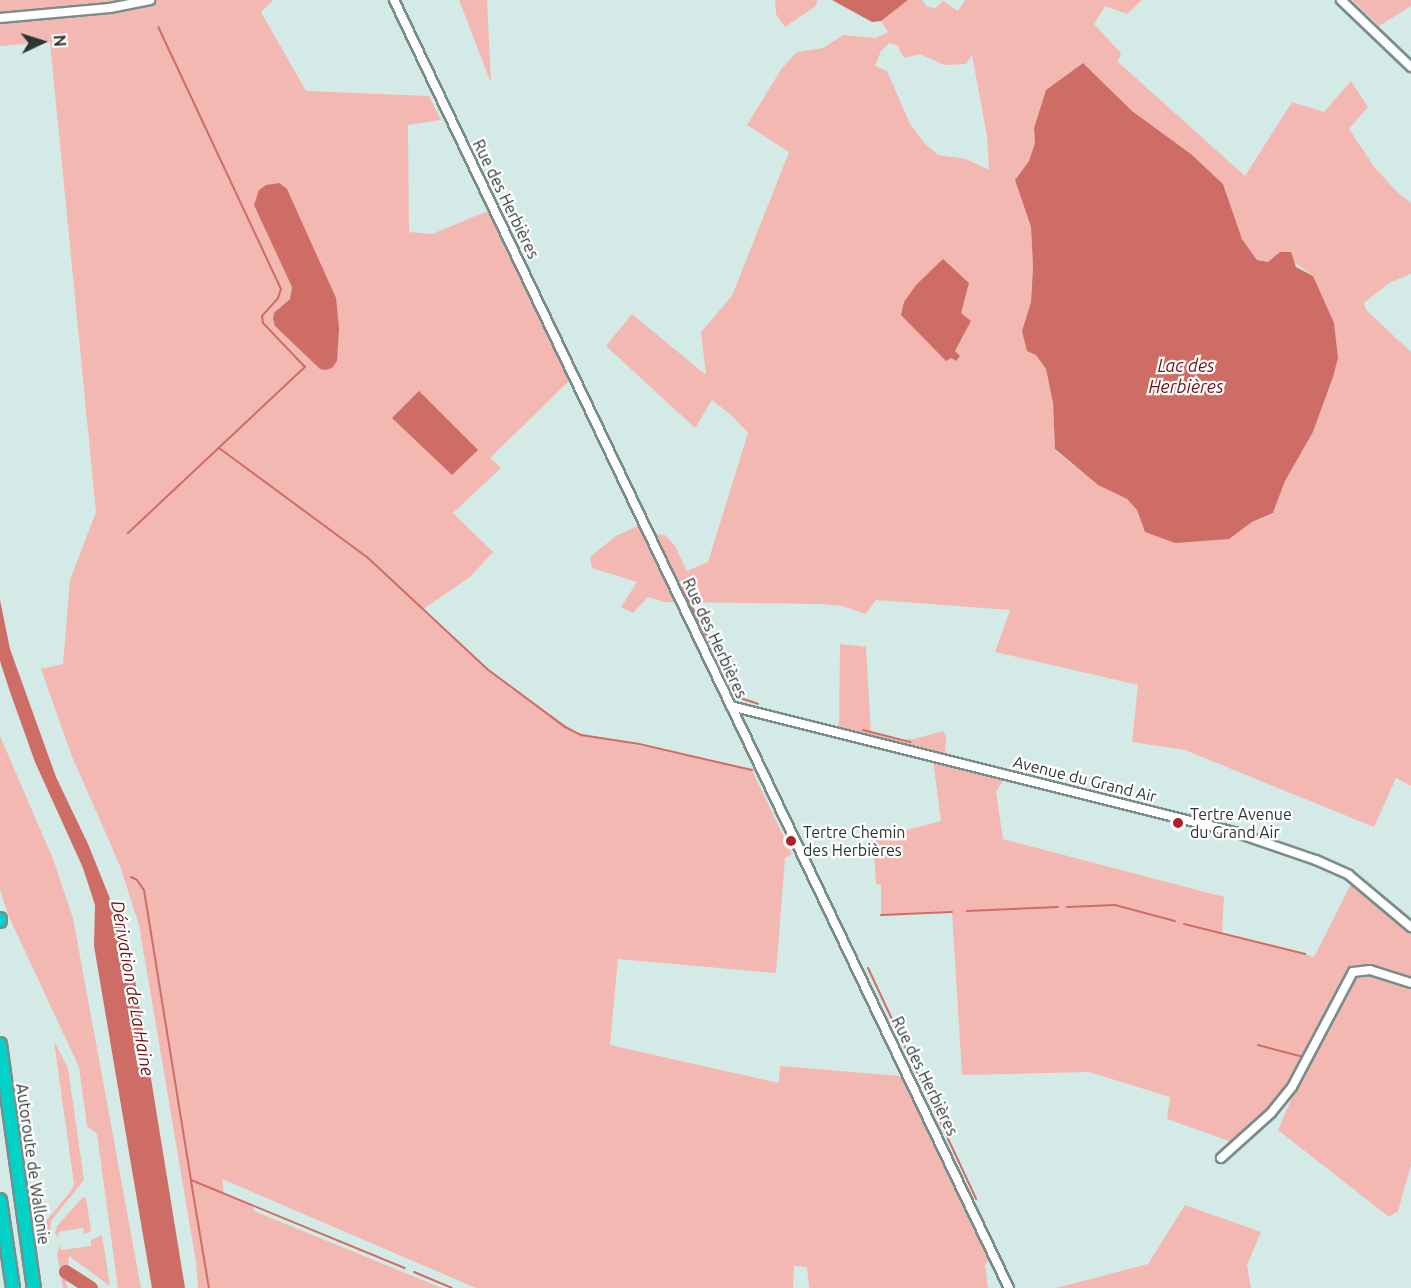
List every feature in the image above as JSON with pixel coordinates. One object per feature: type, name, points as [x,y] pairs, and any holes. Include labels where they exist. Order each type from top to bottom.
[{"type":"highway","name":"Autoroute de Wallonie","points":[[0,1044],[34,1288]]},
{"type":"highway","points":[[0,1200],[13,1288]]},
{"type":"street","points":[[0,18],[110,8],[150,0]]},
{"type":"street","name":"Rue des Herbières","points":[[394,0],[1009,1288]]},
{"type":"street","points":[[1341,0],[1411,67]]},
{"type":"street","name":"Avenue du Grand Air","points":[[731,706],[1257,839],[1316,860],[1349,875],[1411,927]]},
{"type":"street","points":[[1221,1158],[1270,1113],[1292,1087],[1353,972],[1370,970],[1411,983]]},
{"type":"shaded area","points":[[0,0],[273,0],[261,12],[306,91],[429,96],[441,120],[408,125],[409,232],[432,234],[490,210],[570,380],[490,458],[501,468],[453,513],[493,552],[470,577],[422,610],[487,669],[575,732],[752,770],[792,854],[785,858],[776,973],[618,959],[610,1045],[779,1083],[780,1066],[901,1076],[990,1257],[985,1265],[988,1288],[809,1288],[807,1267],[794,1266],[793,1288],[476,1288],[222,1179],[224,1193],[253,1206],[254,1211],[442,1288],[198,1288],[196,1262],[139,925],[120,866],[71,754],[41,669],[63,664],[70,580],[96,512],[50,42],[0,46]]},
{"type":"shaded area","points":[[459,0],[487,0],[491,83]]},
{"type":"shaded area","points":[[775,0],[817,0],[816,6],[785,27],[776,14]]},
{"type":"shaded area","points":[[908,0],[922,0],[927,7],[936,8],[943,1],[958,11],[965,0],[1142,0],[1127,14],[1105,6],[1094,24],[1121,53],[1118,62],[1245,176],[1292,102],[1324,112],[1351,81],[1368,107],[1349,129],[1375,168],[1398,193],[1411,203],[1411,274],[1389,283],[1364,303],[1366,310],[1411,352],[1411,786],[1396,778],[1374,827],[1185,750],[1132,742],[1138,685],[995,652],[1010,610],[876,600],[866,614],[842,606],[822,604],[664,602],[648,597],[633,613],[621,607],[637,582],[592,568],[590,557],[616,536],[644,523],[649,533],[665,535],[675,546],[687,571],[708,562],[748,433],[712,400],[695,428],[606,346],[632,314],[706,375],[701,332],[732,296],[789,152],[747,125],[782,68],[797,52],[823,48],[843,35],[876,38],[888,32],[881,21]],"holes":[[[889,43],[897,45],[904,58],[920,54],[944,65],[966,64],[972,55],[987,136],[989,170],[966,159],[938,155],[925,144],[910,124],[887,71],[875,66],[881,51]],[[1083,63],[1132,111],[1191,154],[1223,184],[1242,239],[1257,260],[1268,262],[1280,252],[1313,276],[1333,377],[1313,432],[1285,481],[1273,514],[1252,522],[1229,539],[1145,532],[1137,510],[1127,499],[1098,485],[1055,450],[1053,403],[1046,369],[1022,331],[1031,302],[1033,266],[1031,227],[1015,180],[1029,161],[1036,143],[1034,128],[1046,90]],[[942,259],[969,284],[960,313],[971,321],[955,351],[959,356],[956,361],[951,357]]]},
{"type":"shaded area","points":[[1352,0],[1411,0],[1411,6],[1379,26]]},
{"type":"shaded area","points":[[840,644],[866,647],[871,732],[900,740],[914,739],[943,731],[946,737],[945,754],[839,727]]},
{"type":"shaded area","points":[[0,736],[53,859],[73,918],[141,1288],[118,1288],[97,1134],[87,1126],[79,1067],[9,917],[0,890]]},
{"type":"shaded area","points":[[933,760],[1004,779],[996,792],[1003,839],[1224,897],[1222,933],[1314,957],[1352,882],[1411,932],[1411,980],[1373,968],[1356,968],[1306,1058],[1276,1103],[1232,1142],[1167,1119],[1170,1097],[1089,1072],[962,1075],[952,912],[881,915],[881,885],[876,884],[873,839],[941,821]]},
{"type":"shaded area","points":[[1361,971],[1411,986],[1411,1165],[1398,1211],[1389,1217],[1278,1130],[1300,1079],[1349,982],[1353,975]]},
{"type":"shaded area","points":[[54,1041],[68,1068],[84,1180],[51,1221],[49,1241],[46,1221],[71,1191],[74,1184]]},
{"type":"shaded area","points":[[83,1197],[86,1198],[91,1231],[84,1234],[83,1228],[58,1232],[59,1238],[55,1233],[57,1226]]},
{"type":"shaded area","points":[[1185,1205],[1261,1232],[1247,1265],[1251,1288],[1056,1288],[1148,1264]]},
{"type":"shaded area","points":[[102,1235],[110,1286],[69,1256],[66,1283],[68,1288],[63,1288],[57,1253],[60,1245],[61,1250],[91,1246],[91,1240]]},
{"type":"water","points":[[832,0],[908,0],[881,21],[872,22]]},
{"type":"water","name":"Lac des Herbières","points":[[1083,63],[1132,111],[1191,154],[1223,184],[1242,239],[1257,260],[1268,262],[1280,252],[1291,252],[1296,267],[1313,276],[1334,323],[1338,358],[1313,432],[1285,481],[1273,513],[1252,522],[1229,539],[1175,543],[1145,532],[1137,510],[1127,499],[1098,485],[1055,449],[1053,403],[1046,369],[1036,355],[1027,351],[1022,331],[1031,302],[1033,266],[1031,227],[1015,180],[1029,161],[1035,143],[1034,128],[1046,90]]},
{"type":"water","points":[[279,183],[287,189],[336,298],[339,328],[337,361],[332,368],[325,370],[320,369],[275,326],[273,319],[274,313],[290,299],[292,287],[254,205],[259,190],[266,185]]},
{"type":"water","points":[[943,259],[969,283],[961,313],[971,321],[955,351],[960,356],[956,361],[951,358],[946,361],[901,315],[904,302],[916,285]]},
{"type":"water","points":[[419,391],[478,450],[452,475],[392,418]]},
{"type":"water","name":"Dérivation de La Haine","points":[[0,600],[10,649],[56,777],[88,844],[119,921],[127,931],[185,1288],[152,1288],[94,946],[95,905],[83,868],[35,762],[0,661]]},
{"type":"waterway","points":[[128,533],[305,367],[263,323],[262,316],[278,298],[281,289],[158,27]]},
{"type":"waterway","points":[[219,448],[367,557],[487,669],[565,727],[581,735],[639,744],[752,770]]},
{"type":"waterway","points":[[683,589],[737,697],[758,704]]},
{"type":"waterway","points":[[863,730],[910,742]]},
{"type":"waterway","points":[[131,877],[137,880],[144,890],[191,1180],[405,1268]]},
{"type":"waterway","points":[[1067,907],[1115,905],[1175,921]]},
{"type":"waterway","points":[[967,911],[1058,907]]},
{"type":"waterway","points":[[881,915],[952,912]]},
{"type":"waterway","points":[[1184,924],[1305,954]]},
{"type":"waterway","points":[[868,968],[976,1199]]},
{"type":"waterway","points":[[1258,1045],[1303,1057]]},
{"type":"waterway","points":[[191,1181],[209,1288]]},
{"type":"waterway","points":[[66,1272],[91,1288]]},
{"type":"waterway","points":[[414,1272],[452,1288]]},
{"type":"place","name":"Tertre Avenue du Grand Air","points":[[1178,823]]},
{"type":"place","name":"Tertre Chemin des Herbières","points":[[791,841]]}]
